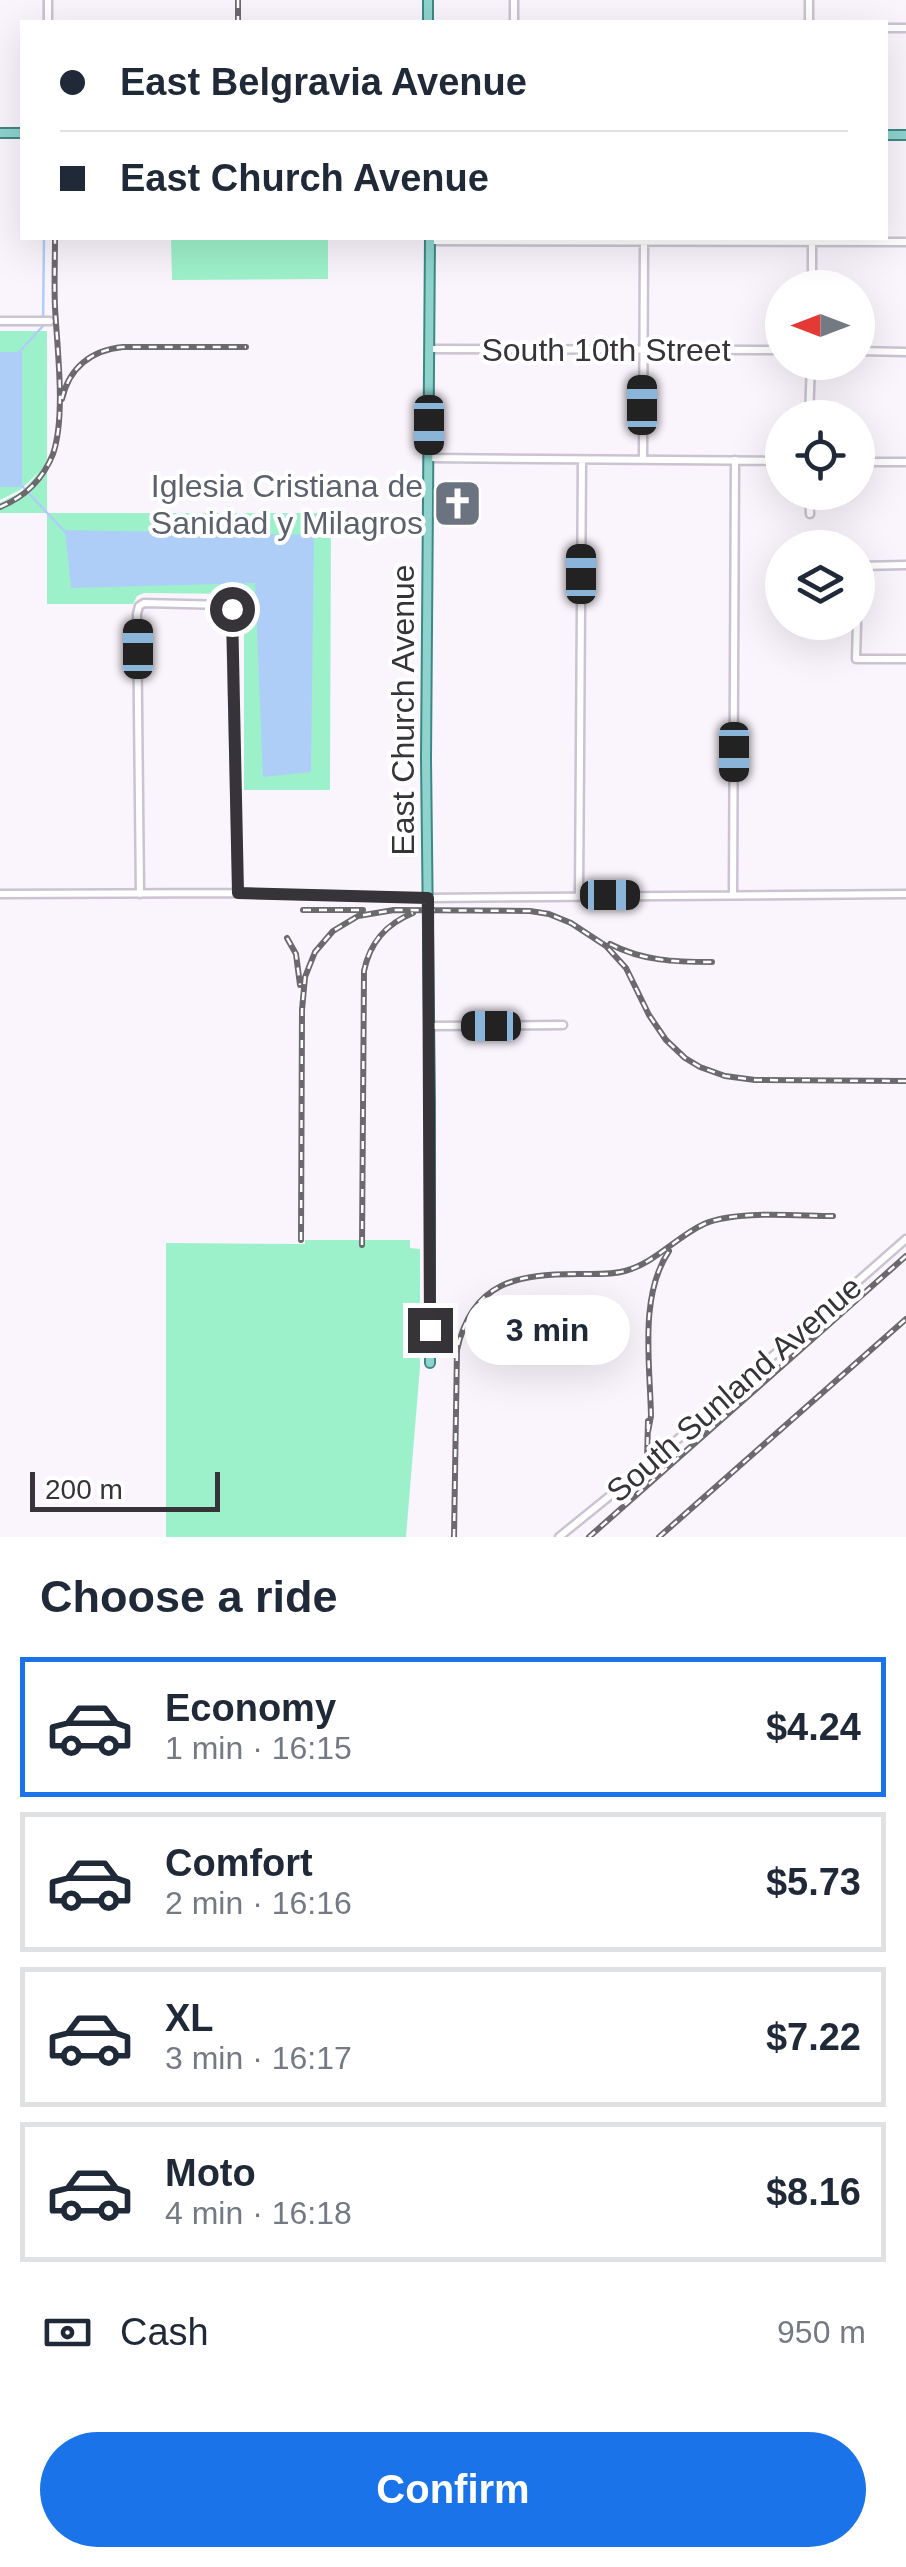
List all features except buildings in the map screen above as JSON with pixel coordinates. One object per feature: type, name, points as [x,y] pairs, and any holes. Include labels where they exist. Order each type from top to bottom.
[{"type":"main road","name":"East Church Avenue","points":[[430,240],[426,756],[430,1364]]},
{"type":"street","points":[[430,240],[644,240],[643,460]]},
{"type":"street","points":[[812,240],[812,270]]},
{"type":"street","points":[[843,240],[906,242]]},
{"type":"street","points":[[0,321],[50,321]]},
{"type":"street","name":"South 10th Street","points":[[429,349],[765,350]]},
{"type":"street","points":[[875,351],[906,352]]},
{"type":"street","points":[[430,458],[765,461]]},
{"type":"street","points":[[580,896],[582,460]]},
{"type":"street","points":[[734,894],[735,460]]},
{"type":"street","points":[[875,462],[906,462]]},
{"type":"street","points":[[810,510],[810,514]]},
{"type":"street","points":[[875,566],[906,566]]},
{"type":"street","points":[[140,894],[138,614],[144,603],[226,605],[232,609],[238,893]]},
{"type":"street","points":[[857,640],[856,659],[906,659]]},
{"type":"street","points":[[0,894],[238,893],[428,898],[906,894]]},
{"type":"street","points":[[429,1026],[563,1026]]},
{"type":"street","name":"South Sunland Avenue","points":[[560,1537],[653,1461],[906,1239]]},
{"type":"green space","points":[[171,240],[328,240],[328,279],[172,280]]},
{"type":"green space","points":[[0,331],[47,331],[47,513],[0,513],[0,503],[23,491],[39,472],[20,490],[0,500]]},
{"type":"green space","points":[[47,513],[331,513],[330,790],[244,790],[244,601],[240,594],[144,593],[133,604],[47,604]]},
{"type":"green space","points":[[305,1240],[410,1240],[410,1248],[420,1249],[420,1367],[406,1537],[166,1537],[166,1243],[305,1244]]},
{"type":"water","points":[[0,352],[22,352],[22,487],[0,487]]},
{"type":"water","points":[[65,530],[314,535],[311,772],[263,777],[255,583],[71,588]]},
{"type":"waterway","points":[[44,0],[44,20]]},
{"type":"waterway","points":[[19,352],[43,326],[44,240]]},
{"type":"waterway","points":[[21,485],[67,534]]},
{"type":"railway","points":[[238,0],[238,20]]},
{"type":"railway","points":[[0,507],[38,479],[49,463],[57,438],[60,402],[55,240]]},
{"type":"railway","points":[[62,399],[70,378],[83,362],[111,349],[246,347]]},
{"type":"railway","points":[[303,910],[363,910]]},
{"type":"railway","points":[[301,1240],[305,977],[315,952],[333,931],[358,916],[394,910],[549,914],[606,946],[626,968],[666,1040],[700,1067],[725,1076],[755,1080],[906,1081]]},
{"type":"railway","points":[[362,1245],[364,971],[370,951],[381,935],[413,913]]},
{"type":"railway","points":[[287,938],[296,954],[300,985]]},
{"type":"railway","points":[[610,944],[660,959],[712,962]]},
{"type":"railway","points":[[454,1537],[457,1350],[464,1327],[486,1296],[501,1286],[536,1276],[625,1271],[646,1262],[694,1229],[717,1220],[767,1215],[833,1216]]},
{"type":"railway","points":[[648,1432],[650,1309],[653,1288],[669,1251]]},
{"type":"railway","points":[[589,1537],[906,1256]]},
{"type":"railway","points":[[659,1537],[906,1319]]},
{"type":"railway","points":[[647,1461],[648,1421]]},
{"type":"place","name":"Iglesia Cristiana de Sanidad y Milagros","points":[[458,504]]},
{"type":"route","points":[[232,609],[238,893],[428,898],[430,1330]]}]
